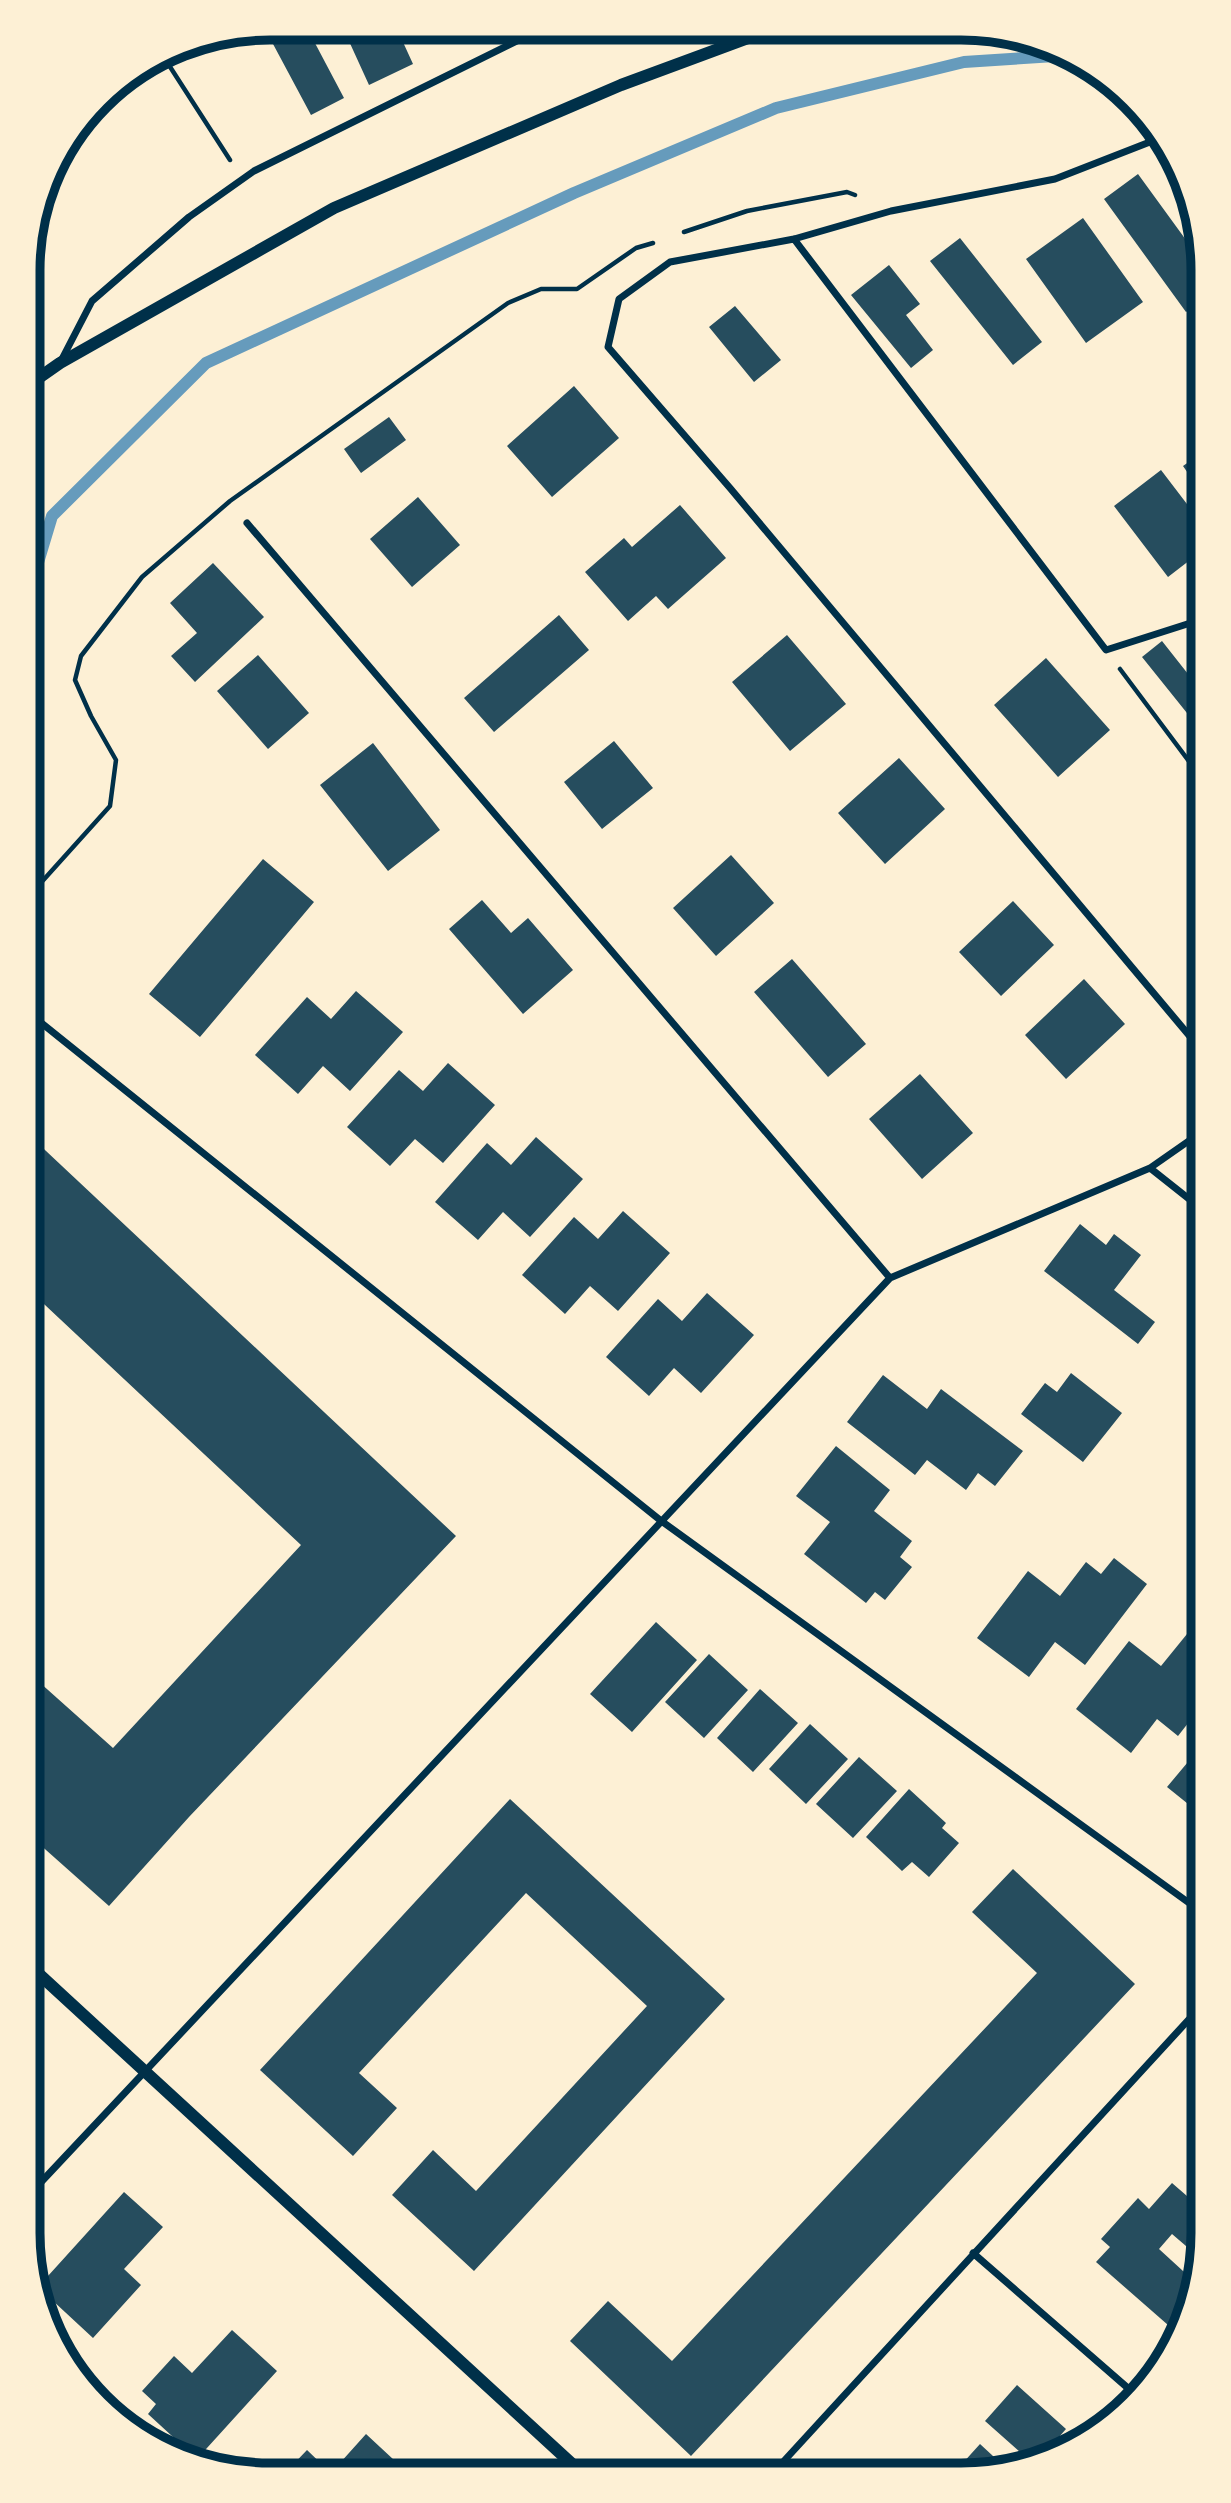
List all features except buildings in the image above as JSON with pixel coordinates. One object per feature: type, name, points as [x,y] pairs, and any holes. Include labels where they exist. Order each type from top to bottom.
[{"type":"street","points":[[60,363],[92,301],[189,217],[254,171],[519,40]]},
{"type":"street","points":[[41,376],[334,208],[621,85],[742,40]]},
{"type":"street","points":[[1151,142],[1055,178],[891,211],[794,239],[670,262],[619,299],[608,347],[730,488],[1191,1037]]},
{"type":"street","points":[[794,239],[1106,650],[1191,623]]},
{"type":"street","points":[[247,523],[890,1278]]},
{"type":"street","points":[[41,1022],[660,1520],[1190,1904]]},
{"type":"street","points":[[40,2183],[890,1278],[1150,1168],[1191,1140]]},
{"type":"street","points":[[1150,1168],[1191,1200]]},
{"type":"street","points":[[40,1975],[571,2463]]},
{"type":"street","points":[[782,2463],[1190,2018]]},
{"type":"street","points":[[973,2253],[1129,2389]]},
{"type":"path","points":[[168,64],[242,180]]},
{"type":"path","points":[[41,882],[110,806],[116,760],[91,716],[75,680],[81,656],[142,577],[230,501],[396,383]]},
{"type":"path","points":[[1106,650],[1191,764]]},
{"type":"waterway","points":[[41,553],[52,516],[206,363],[574,193],[776,108],[964,62],[1045,57]]}]
